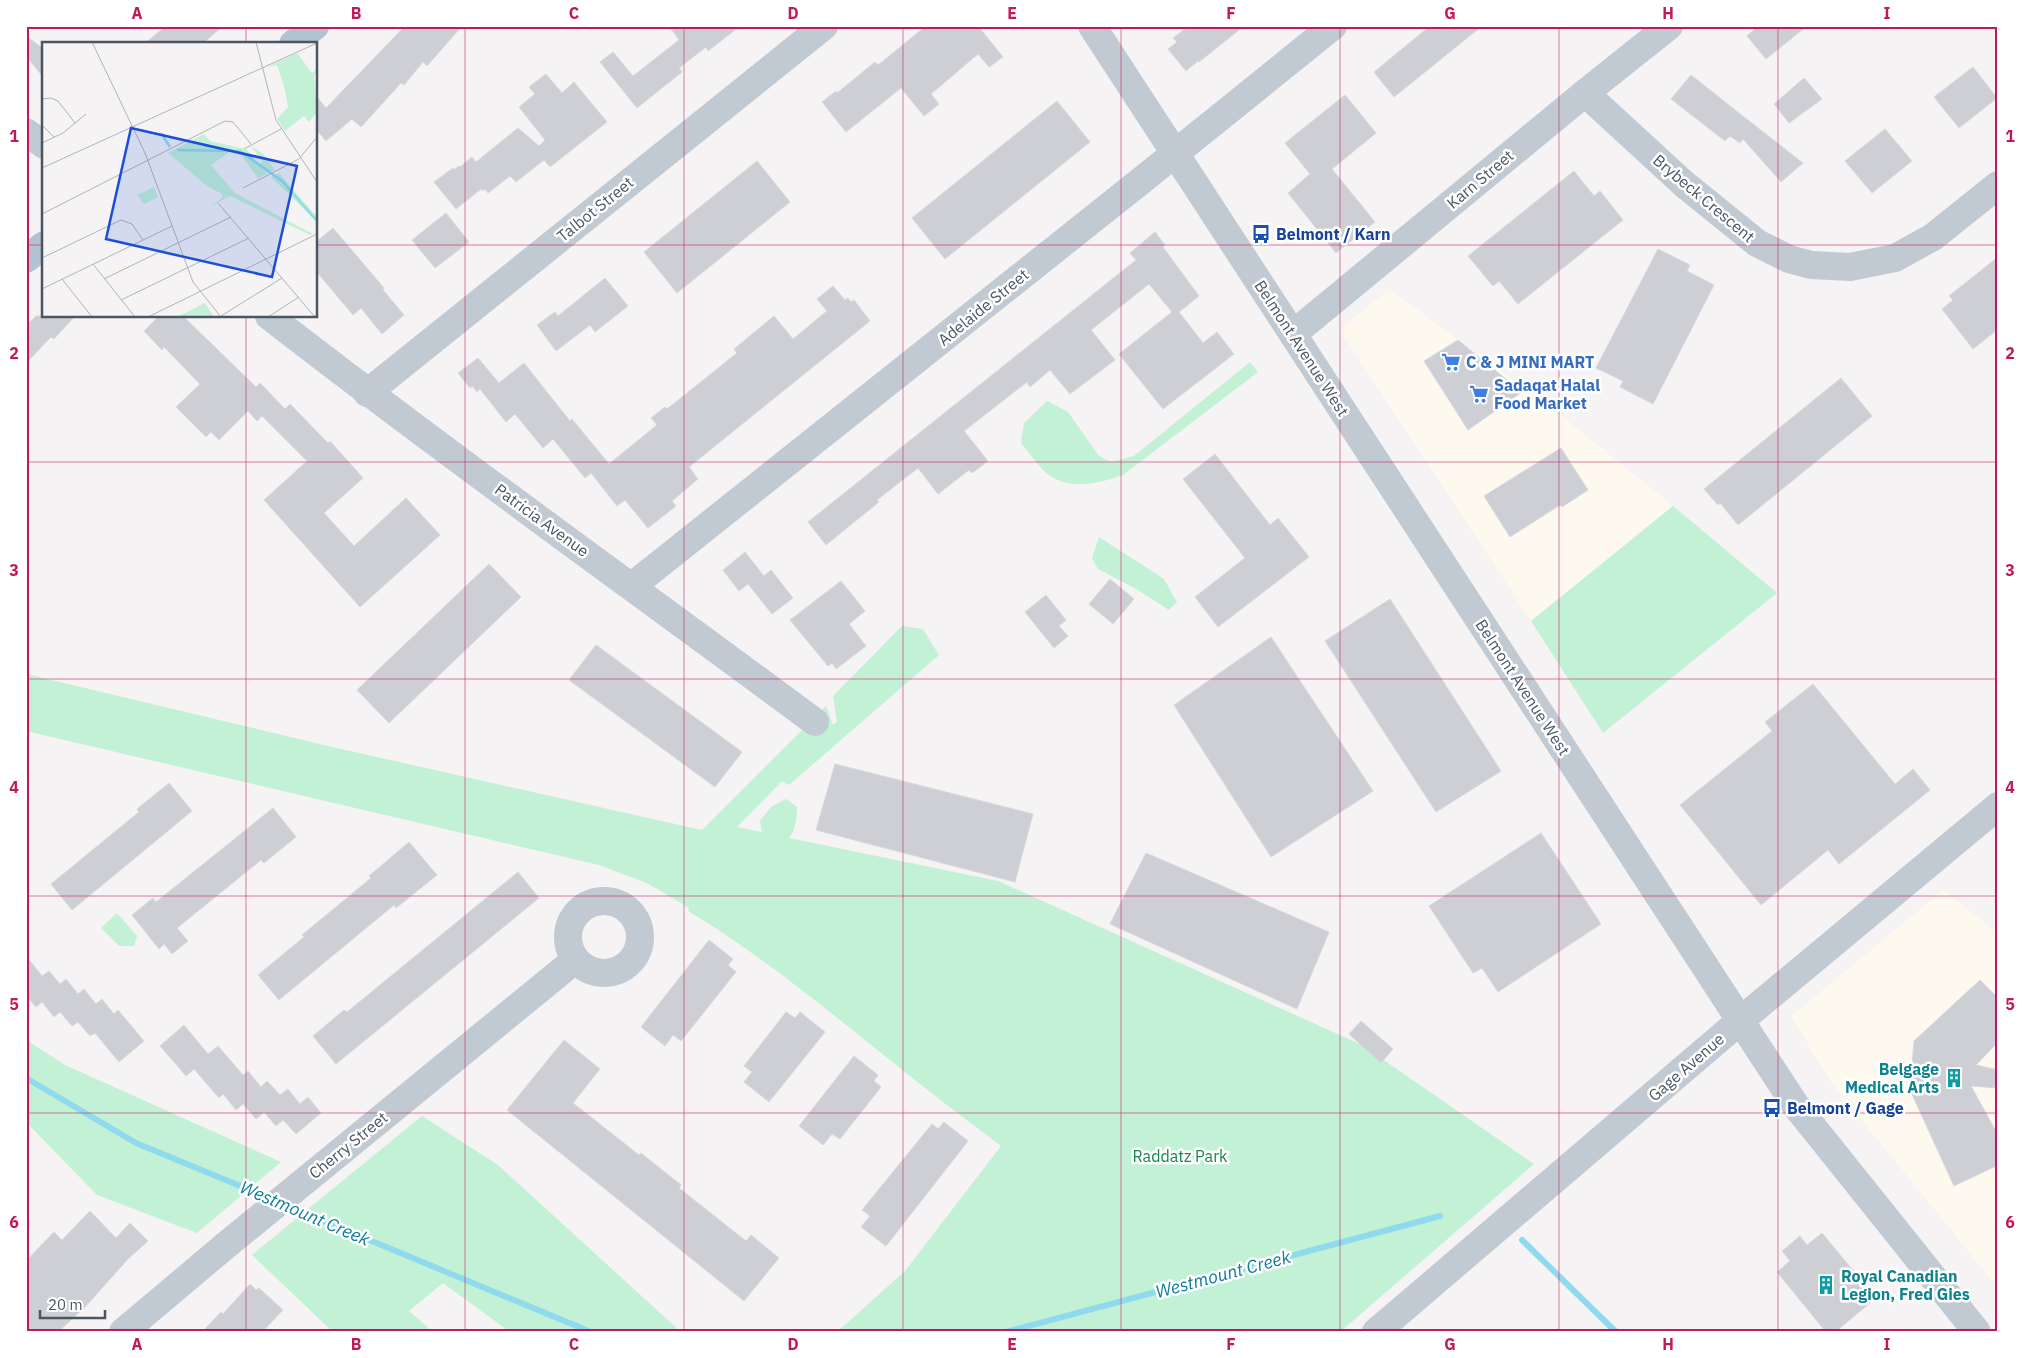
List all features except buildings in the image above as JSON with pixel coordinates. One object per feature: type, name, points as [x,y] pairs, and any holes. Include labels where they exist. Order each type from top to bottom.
[{"type":"main road","points":[[295,42],[315,26]]},
{"type":"main road","points":[[26,259],[42,247]]},
{"type":"street","name":"Talbot Street","points":[[367,393],[824,26]]},
{"type":"street","name":"Belmont Avenue West","points":[[1092,26],[1796,1106],[1977,1332]]},
{"type":"street","name":"Adelaide Street","points":[[632,586],[1333,26]]},
{"type":"street","name":"Karn Street","points":[[1293,334],[1585,92],[1669,26]]},
{"type":"street","name":"Brybeck Crescent","points":[[1585,92],[1684,184],[1757,243],[1789,259],[1811,265],[1850,267],[1895,258],[1933,237],[1998,185]]},
{"type":"street","points":[[26,132],[42,144]]},
{"type":"street","name":"Patricia Avenue","points":[[272,318],[367,393],[815,722]]},
{"type":"street","name":"Gage Avenue","points":[[1376,1332],[1740,1020],[1998,806]]},
{"type":"street","name":"Cherry Street","points":[[123,1332],[298,1186],[575,960]]},
{"type":"shaded area","points":[[1389,289],[1567,420],[1673,506],[1531,621],[1340,330]]},
{"type":"shaded area","points":[[1943,890],[1998,933],[1998,1288],[1830,1081],[1791,1016]]},
{"type":"green space","points":[[1250,362],[1258,372],[1123,475],[1096,483],[1067,483],[1050,476],[1021,443],[1024,423],[1047,401],[1068,412],[1099,456],[1111,462],[1134,456]]},
{"type":"green space","points":[[1673,506],[1777,593],[1603,733],[1531,621]]},
{"type":"green space","points":[[1099,537],[1164,579],[1177,602],[1169,610],[1138,590],[1098,569],[1092,558]]},
{"type":"green space","name":"Raddatz Park","points":[[902,626],[923,629],[939,655],[789,785],[782,781],[737,827],[762,832],[760,821],[771,807],[786,799],[797,807],[795,827],[789,838],[998,881],[1362,1045],[1534,1164],[1340,1332],[837,1332],[905,1271],[1001,1146],[778,972],[719,930],[688,911],[689,908],[647,883],[599,865],[26,731],[26,674],[328,746],[702,830],[826,706],[833,725],[837,722],[833,696]]},
{"type":"green space","points":[[117,913],[137,936],[134,946],[119,946],[101,928]]},
{"type":"green space","points":[[26,1040],[65,1065],[281,1162],[197,1233],[97,1195],[26,1122]]},
{"type":"green space","points":[[422,1116],[498,1165],[681,1332],[510,1332],[443,1283],[409,1311],[433,1332],[333,1332],[252,1255]]},
{"type":"waterway","name":"Westmount Creek","points":[[26,1078],[136,1143],[272,1199]]},
{"type":"waterway","name":"Westmount Creek","points":[[285,1205],[591,1332]]},
{"type":"waterway","name":"Westmount Creek","points":[[1006,1332],[1440,1216]]},
{"type":"waterway","name":"Westmount Creek","points":[[1522,1240],[1616,1332]]},
{"type":"place","name":"Belmont / Karn","points":[[1261,234]]},
{"type":"place","name":"C & J MINI MART","points":[[1451,362]]},
{"type":"place","name":"Sadaqat Halal Food Market","points":[[1479,394]]},
{"type":"place","name":"Belgage Medical Arts","points":[[1954,1078]]},
{"type":"place","name":"Belmont / Gage","points":[[1772,1108]]},
{"type":"place","name":"Royal Canadian Legion, Fred Gies","points":[[1826,1285]]}]
